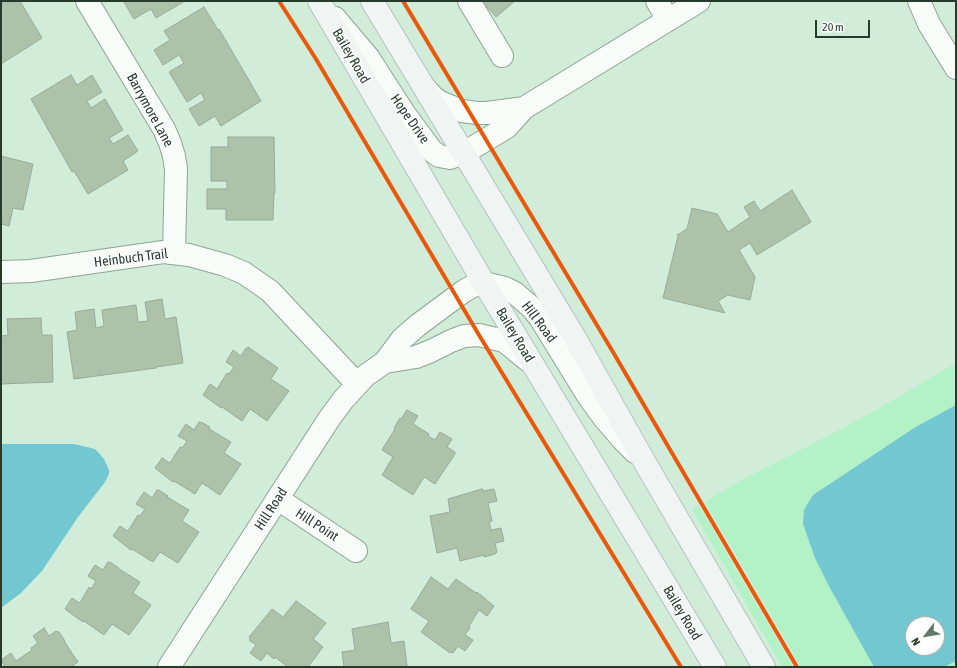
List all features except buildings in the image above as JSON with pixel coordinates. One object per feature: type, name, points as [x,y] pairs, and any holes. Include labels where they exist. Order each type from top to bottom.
[{"type":"main road","name":"Bailey Road","points":[[319,1],[530,362],[715,667]]},
{"type":"main road","points":[[372,1],[574,338],[764,667]]},
{"type":"street","name":"Barrymore Lane","points":[[87,1],[164,130],[170,143],[176,169],[174,253]]},
{"type":"street","name":"Hope Drive","points":[[319,1],[368,57],[412,124],[432,150],[444,158],[450,158],[464,153],[507,127],[524,108],[699,1]]},
{"type":"street","points":[[469,1],[502,56]]},
{"type":"street","points":[[657,1],[668,20]]},
{"type":"street","points":[[918,1],[956,68]]},
{"type":"street","name":"Hope Drive","points":[[425,88],[434,98],[442,103],[462,111],[487,113],[524,108]]},
{"type":"street","name":"Heinbuch Trail","points":[[1,272],[30,271],[154,254],[174,253],[189,255],[225,264],[244,273],[278,299],[357,384]]},
{"type":"street","name":"Hill Road","points":[[169,667],[329,419],[357,384],[384,362],[402,339],[418,325],[464,291],[475,285],[484,283],[505,288],[515,293],[532,308],[540,318],[588,396],[604,418],[644,461]]},
{"type":"street","points":[[384,362],[416,357],[451,340],[464,336],[479,335],[504,341],[530,362]]},
{"type":"street","name":"Hill Point","points":[[278,499],[356,551]]},
{"type":"green space","points":[[956,363],[956,667],[801,667],[705,502],[742,480],[845,427]]},
{"type":"green space","points":[[699,505],[793,667],[782,667],[692,509]]},
{"type":"water","points":[[956,405],[956,661],[944,667],[874,667],[815,558],[803,524],[804,510],[813,495],[914,428]]},
{"type":"water","points":[[1,444],[74,444],[95,449],[104,459],[109,470],[109,474],[105,482],[78,517],[42,571],[21,593],[1,608]]},
{"type":"cycle path","points":[[279,1],[316,59],[479,335],[681,667]]},
{"type":"cycle path","points":[[403,1],[613,352],[797,667]]}]
